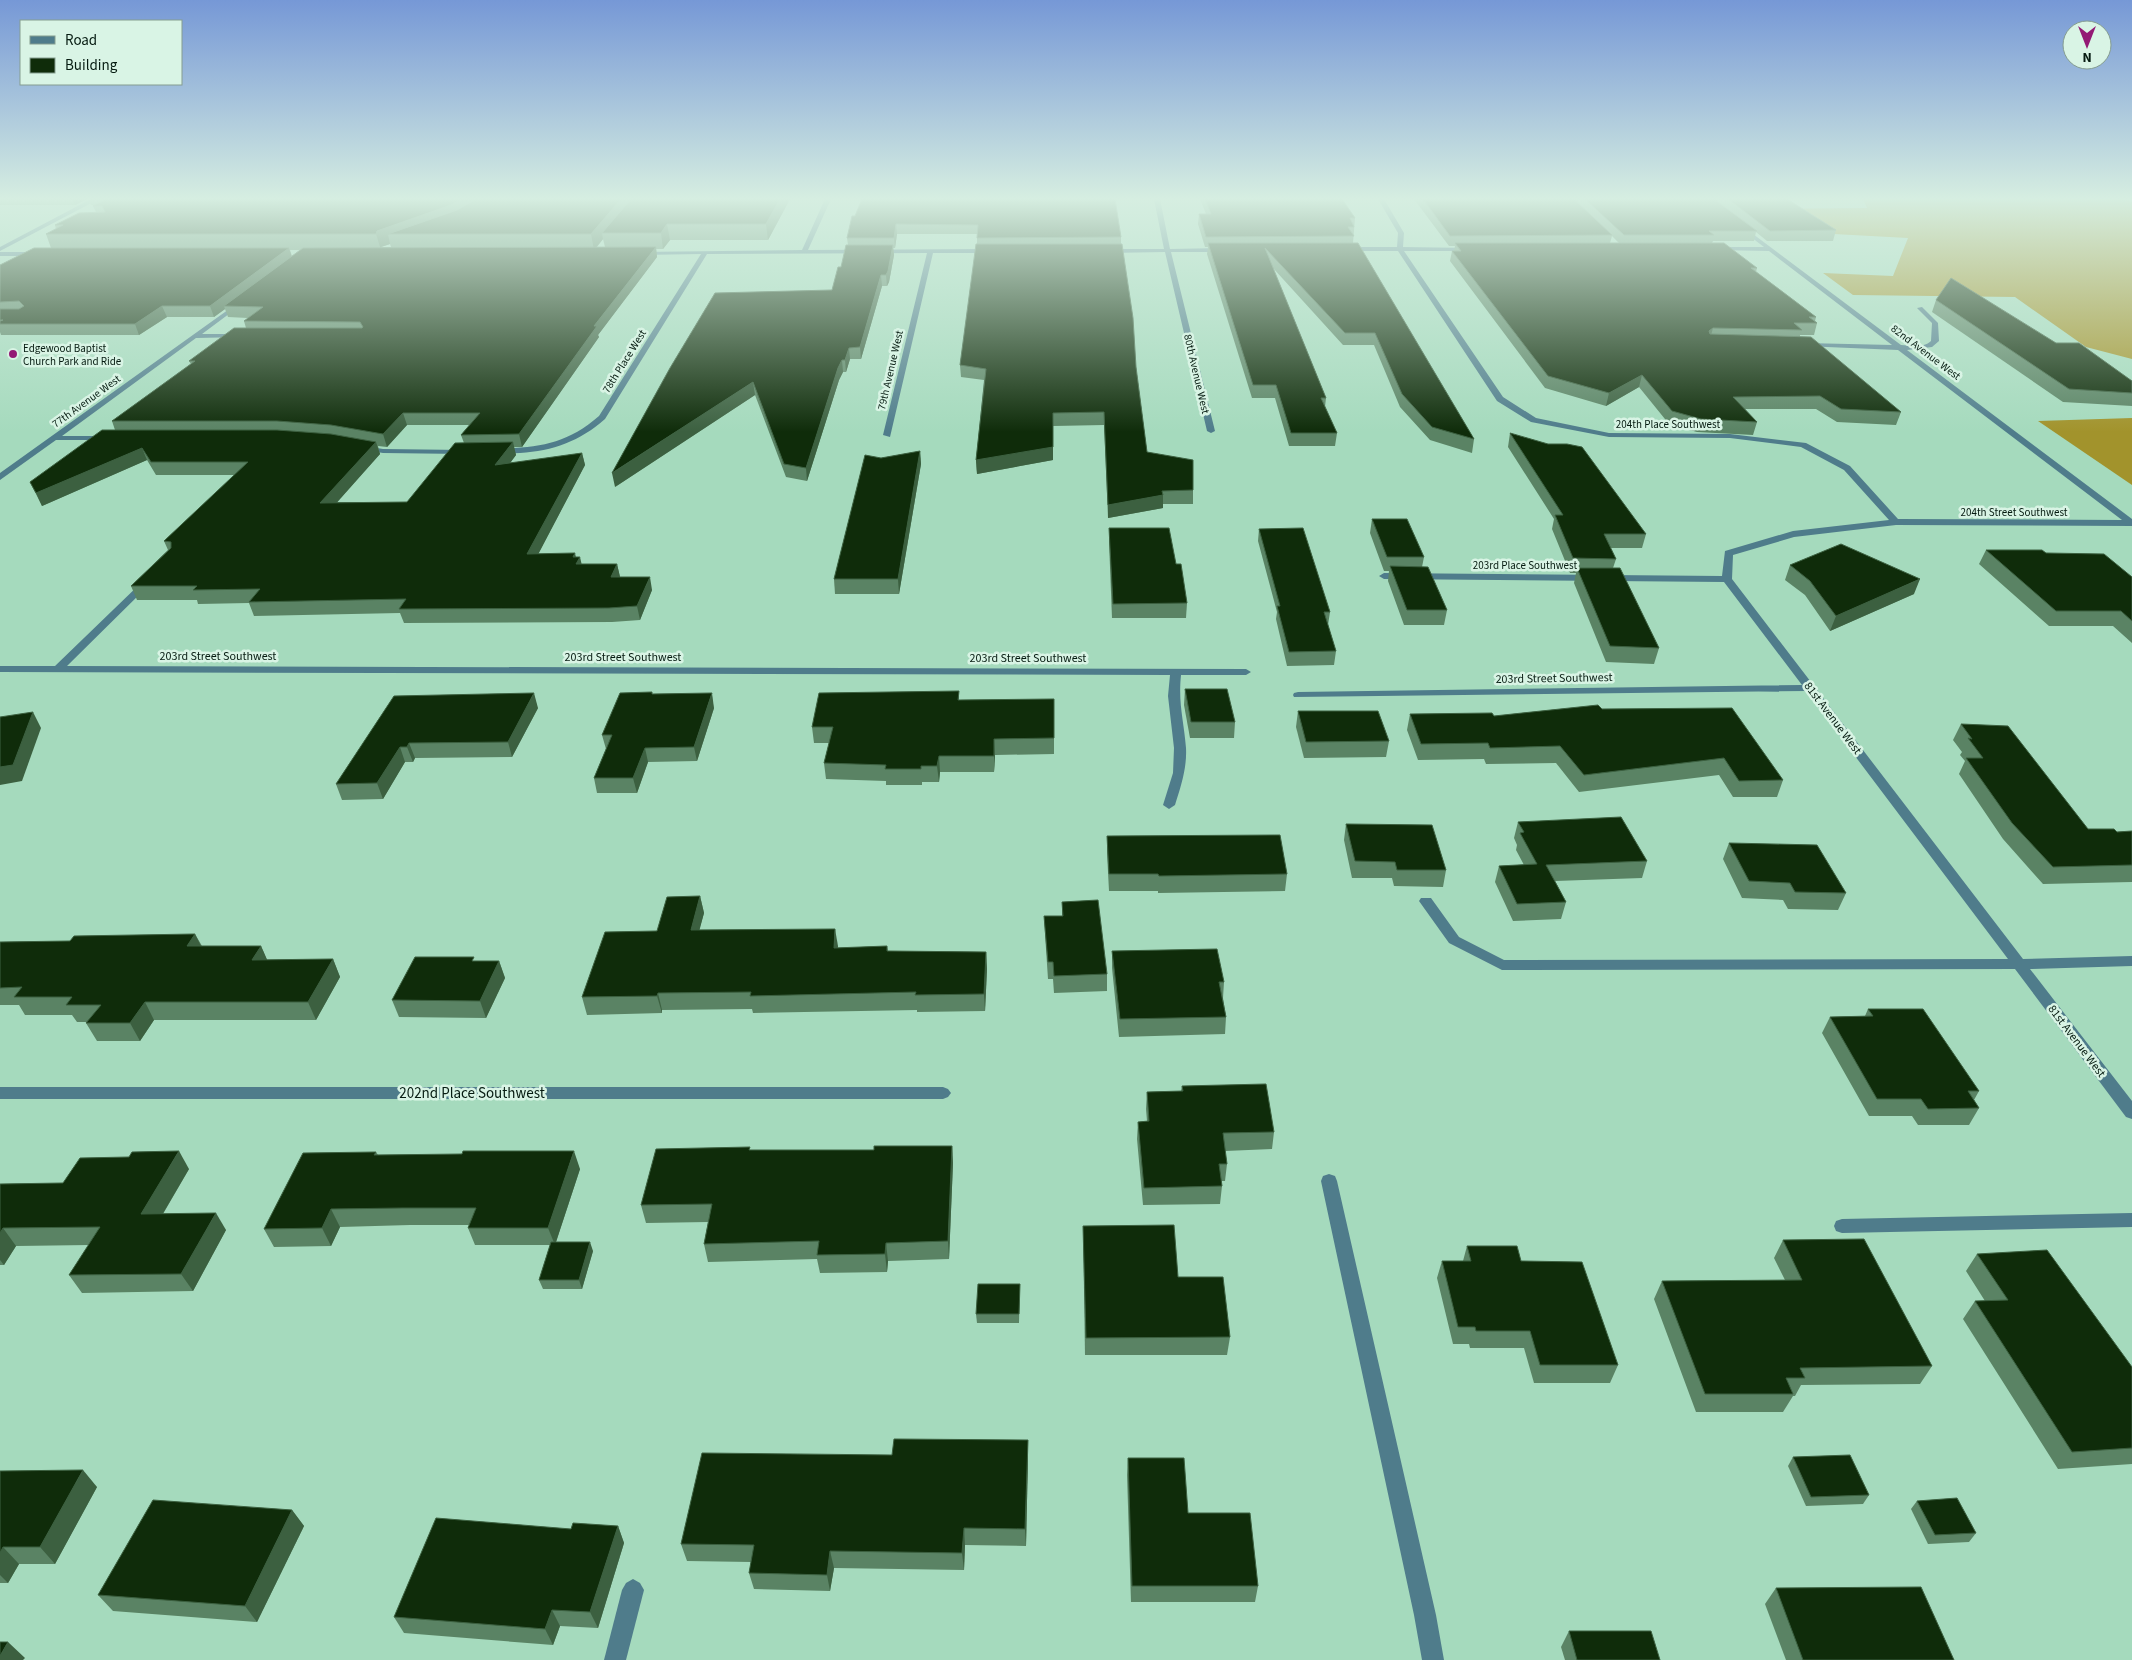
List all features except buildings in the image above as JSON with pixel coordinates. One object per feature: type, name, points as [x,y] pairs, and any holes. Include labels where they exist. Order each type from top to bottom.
[{"type":"street","name":"78th Place West","points":[[493,452],[534,450],[565,444],[589,430],[602,417],[690,276]]},
{"type":"street","name":"79th Avenue West","points":[[887,435],[924,276]]},
{"type":"street","name":"80th Avenue West","points":[[1173,276],[1211,431]]},
{"type":"street","name":"204th Place Southwest","points":[[1418,276],[1500,399],[1534,420],[1608,435],[1730,436],[1803,445],[1847,468],[1896,522]]},
{"type":"street","name":"82nd Avenue West","points":[[1807,276],[2132,523]]},
{"type":"street","name":"77th Avenue West","points":[[0,477],[248,297]]},
{"type":"street","points":[[1796,345],[1919,348],[1930,346],[1935,341],[1935,322],[1920,308]]},
{"type":"street","points":[[196,336],[245,336]]},
{"type":"street","points":[[53,438],[112,438]]},
{"type":"street","points":[[354,445],[383,451],[475,452]]},
{"type":"street","points":[[1727,579],[1728,553],[1793,534],[1896,522]]},
{"type":"street","name":"204th Street Southwest","points":[[1896,522],[2132,523]]},
{"type":"street","name":"203rd Place Southwest","points":[[1384,576],[1727,579]]},
{"type":"street","points":[[58,669],[150,579]]},
{"type":"street","name":"81st Avenue West","points":[[1727,579],[2132,1113]]},
{"type":"street","name":"203rd Street Southwest","points":[[0,669],[1246,672]]},
{"type":"street","points":[[1169,806],[1180,773],[1180,748],[1173,696],[1176,672]]},
{"type":"street","name":"203rd Street Southwest","points":[[1298,695],[1810,688]]},
{"type":"street","points":[[1426,901],[1454,940],[1502,965],[2019,964],[2132,961]]},
{"type":"street","name":"202nd Place Southwest","points":[[0,1093],[943,1093]]},
{"type":"street","points":[[1329,1182],[1425,1615],[1433,1660]]},
{"type":"street","points":[[1842,1226],[2132,1220]]},
{"type":"street","points":[[614,1660],[633,1590]]},
{"type":"shaded area","points":[[1828,276],[2132,276],[2132,359],[2086,347],[2015,297],[1853,295]]},
{"type":"shaded area","points":[[2132,418],[2132,485],[2038,421]]},
{"type":"place","name":"Edgewood Baptist Church Park and Ride","points":[[13,354]]}]
